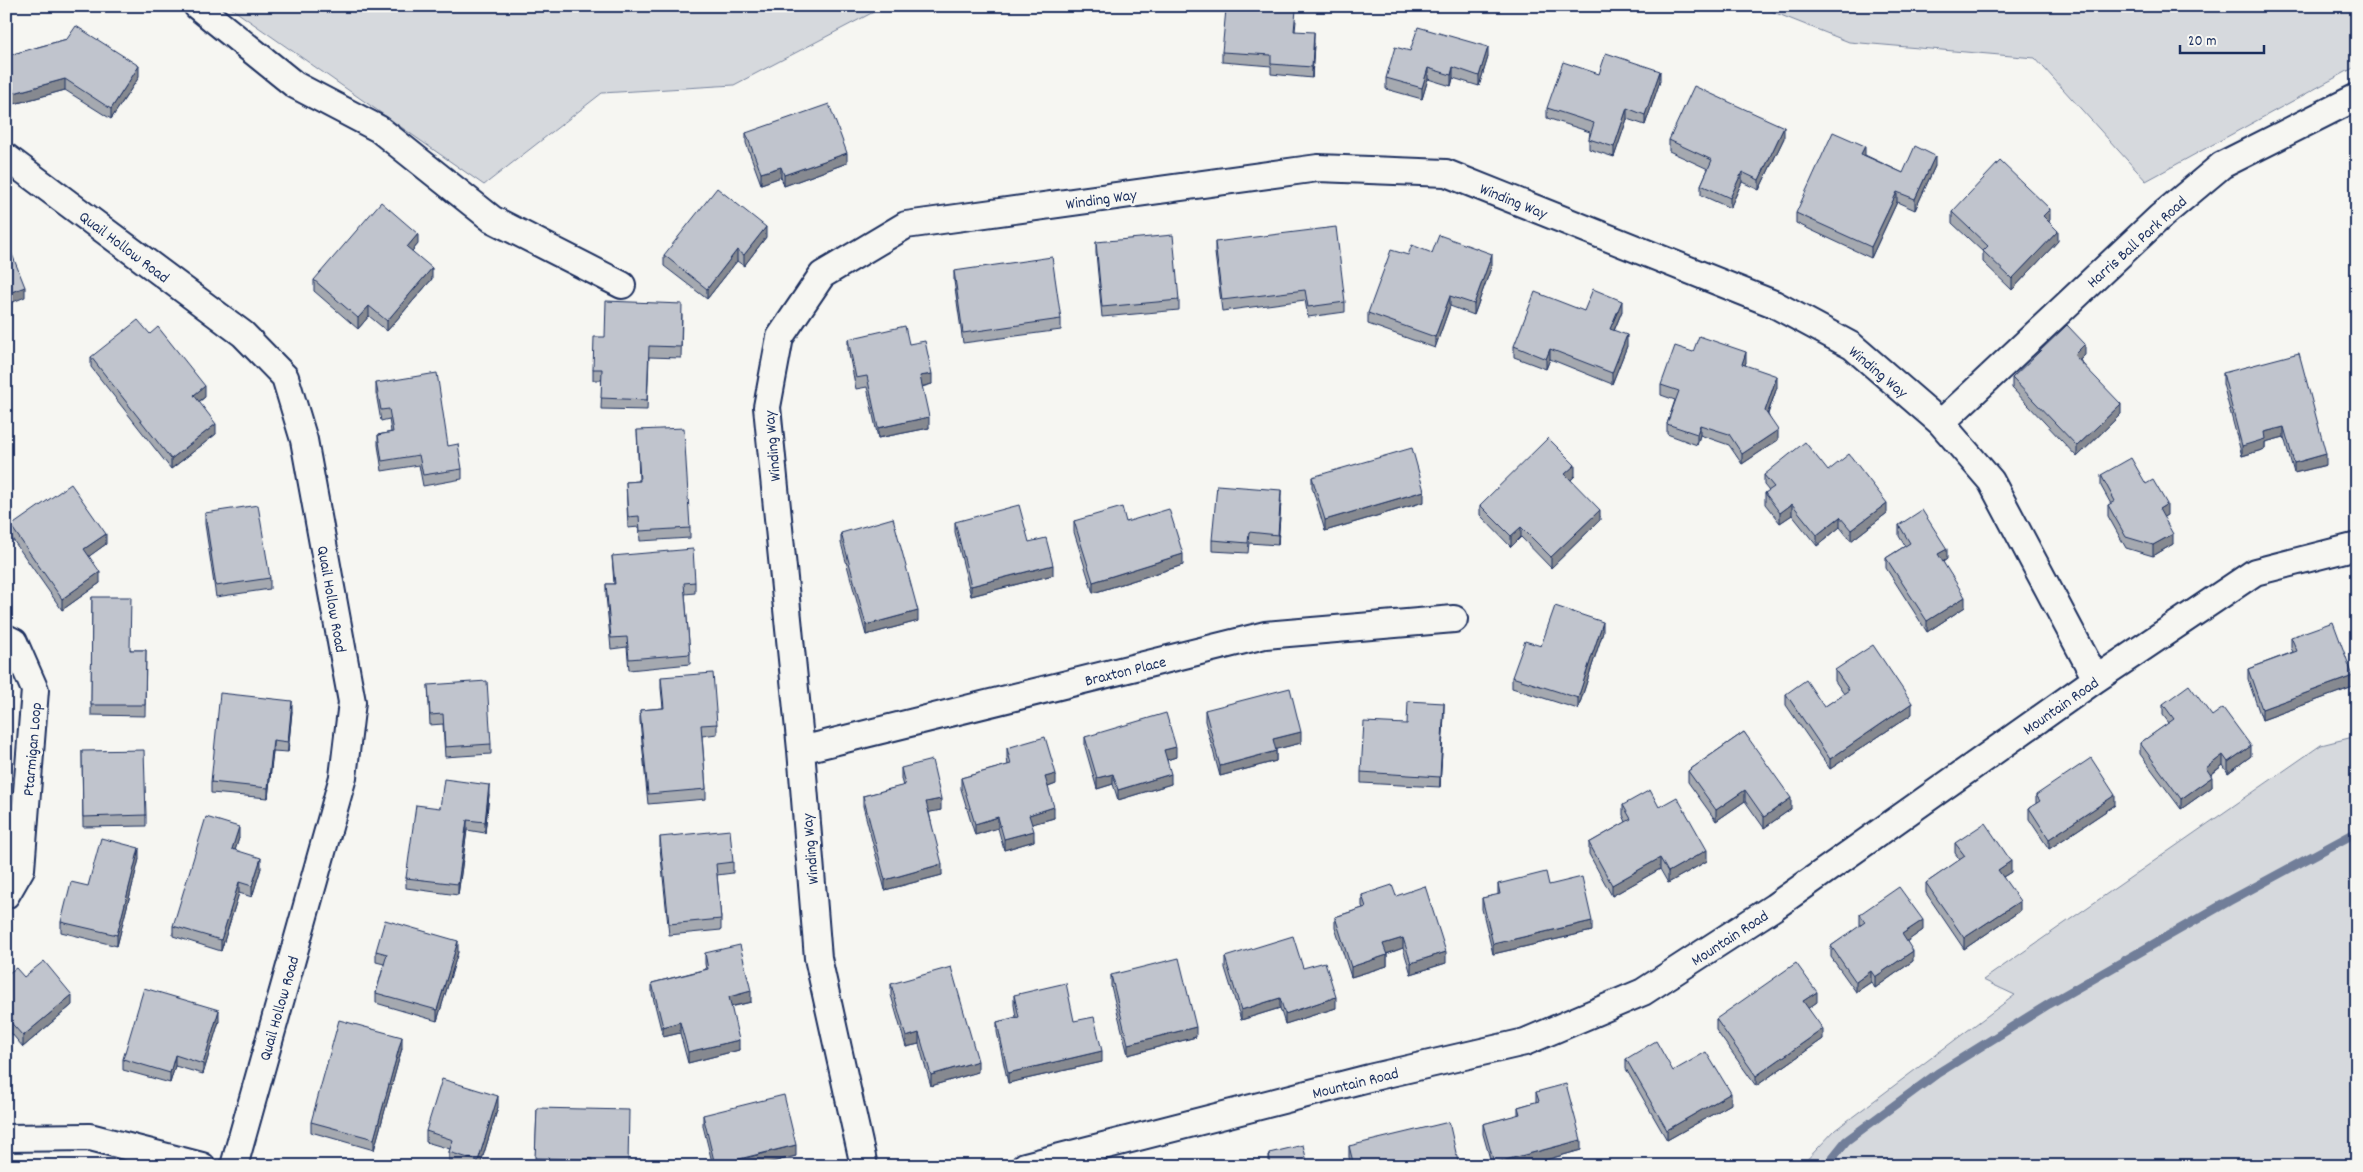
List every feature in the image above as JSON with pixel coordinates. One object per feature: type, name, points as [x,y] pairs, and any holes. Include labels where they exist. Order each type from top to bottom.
[{"type":"street","points":[[197,6],[295,85],[379,129],[492,219],[622,284]]},
{"type":"street","name":"Harris Ball Park Road","points":[[1941,423],[2160,217],[2222,165],[2357,96]]},
{"type":"street","name":"Quail Hollow Road","points":[[6,157],[243,334],[285,377],[304,440],[352,702],[342,777],[234,1166]]},
{"type":"street","name":"Winding Way","points":[[864,1166],[818,958],[801,750],[766,408],[780,338],[822,275],[906,225],[1318,168],[1446,173],[1774,304],[1852,346],[1941,423],[1991,481],[2096,679]]},
{"type":"street","name":"Mountain Road","points":[[1025,1166],[1369,1078],[1525,1042],[1643,992],[1774,907],[2096,679],[2255,572],[2357,546]]},
{"type":"street","name":"Braxton Place","points":[[801,750],[1264,635],[1454,619]]},
{"type":"street","name":"Ptarmigan Loop","points":[[6,638],[14,642],[35,690],[21,870],[6,896]]},
{"type":"street","points":[[6,1138],[90,1137],[202,1166]]},
{"type":"shaded area","points":[[228,6],[885,6],[734,85],[602,93],[484,185]]},
{"type":"shaded area","points":[[1758,6],[2357,6],[2355,67],[2146,181],[2035,58],[1849,42]]},
{"type":"shaded area","points":[[2357,736],[2357,1166],[1801,1166],[1835,1130],[2015,995],[1983,980],[2321,745]]},
{"type":"building","points":[[1246,6],[1269,6],[1269,8],[1296,10],[1294,31],[1314,32],[1312,67],[1271,64],[1271,55],[1222,52],[1226,9],[1246,11]]},
{"type":"building","points":[[76,26],[139,66],[111,109],[65,79],[14,93],[6,64],[6,56],[67,39]]},
{"type":"building","points":[[1418,27],[1488,47],[1479,76],[1453,67],[1451,75],[1428,68],[1422,88],[1386,78],[1395,47],[1410,51]]},
{"type":"building","points":[[1606,53],[1660,71],[1645,115],[1627,108],[1614,147],[1589,139],[1594,123],[1547,108],[1563,62],[1599,74]]},
{"type":"building","points":[[1694,86],[1784,127],[1759,180],[1742,172],[1730,198],[1701,185],[1712,160],[1669,140]]},
{"type":"building","points":[[829,104],[847,153],[784,175],[781,167],[761,173],[746,133]]},
{"type":"building","points":[[1833,132],[1865,146],[1861,154],[1903,173],[1915,146],[1935,156],[1915,199],[1897,192],[1871,247],[1796,213]]},
{"type":"building","points":[[2000,161],[2050,209],[2043,216],[2058,231],[2012,279],[1983,251],[1988,246],[1952,212]]},
{"type":"building","points":[[717,188],[766,227],[744,255],[737,250],[707,289],[664,255]]},
{"type":"building","points":[[381,202],[418,234],[407,247],[432,268],[387,321],[369,306],[358,318],[314,280]]},
{"type":"building","points":[[1336,227],[1345,302],[1308,307],[1305,290],[1222,300],[1215,242]]},
{"type":"building","points":[[1173,235],[1179,300],[1102,307],[1096,242]]},
{"type":"building","points":[[1439,235],[1492,254],[1474,304],[1450,296],[1435,337],[1368,313],[1391,250],[1408,255],[1412,245],[1432,253]]},
{"type":"building","points":[[6,239],[25,287],[6,294]]},
{"type":"building","points":[[1052,257],[1061,319],[963,333],[954,271]]},
{"type":"building","points":[[1593,289],[1622,301],[1610,329],[1627,335],[1612,373],[1550,349],[1546,359],[1514,346],[1535,292],[1584,311]]},
{"type":"building","points":[[606,301],[682,304],[681,347],[649,346],[647,400],[601,398],[602,369],[593,369],[594,337],[605,337]]},
{"type":"building","points":[[138,320],[150,334],[158,327],[205,386],[194,395],[216,424],[171,459],[91,357]]},
{"type":"building","points":[[2067,325],[2085,344],[2074,355],[2121,404],[2077,446],[2012,378]]},
{"type":"building","points":[[905,326],[909,344],[925,341],[932,374],[920,376],[929,417],[878,428],[867,376],[856,378],[848,339]]},
{"type":"building","points":[[2353,329],[2357,329],[2357,383],[2356,383]]},
{"type":"building","points":[[1699,336],[1746,352],[1742,364],[1777,376],[1765,411],[1778,430],[1742,454],[1729,434],[1700,425],[1697,434],[1667,424],[1679,391],[1661,385],[1675,346],[1693,352]]},
{"type":"building","points":[[2299,353],[2326,454],[2294,463],[2284,427],[2264,432],[2265,439],[2242,446],[2223,373]]},
{"type":"building","points":[[437,373],[448,446],[458,444],[462,469],[423,475],[419,455],[382,461],[378,435],[393,432],[389,409],[381,410],[376,383]]},
{"type":"building","points":[[684,428],[690,528],[640,531],[639,516],[628,517],[626,482],[640,481],[637,430]]},
{"type":"building","points":[[1548,438],[1575,465],[1565,474],[1600,510],[1551,557],[1521,527],[1511,536],[1480,505]]},
{"type":"building","points":[[1805,442],[1828,471],[1849,454],[1887,503],[1851,530],[1840,517],[1817,535],[1792,504],[1780,513],[1765,493],[1774,487],[1764,475]]},
{"type":"building","points":[[1412,448],[1424,491],[1325,520],[1312,477]]},
{"type":"building","points":[[2131,458],[2146,484],[2153,480],[2167,504],[2159,509],[2173,534],[2153,545],[2126,537],[2108,505],[2115,501],[2101,475]]},
{"type":"building","points":[[71,484],[106,534],[84,549],[100,572],[62,599],[11,526]]},
{"type":"building","points":[[1217,485],[1281,490],[1278,535],[1249,532],[1248,543],[1212,540]]},
{"type":"building","points":[[258,505],[270,578],[216,586],[205,513]]},
{"type":"building","points":[[1019,505],[1029,542],[1046,538],[1053,565],[971,586],[955,522]]},
{"type":"building","points":[[1122,507],[1126,522],[1169,509],[1183,554],[1093,582],[1074,521]]},
{"type":"building","points":[[1922,510],[1947,549],[1938,554],[1965,597],[1927,621],[1886,558],[1910,543],[1899,525]]},
{"type":"building","points":[[893,518],[918,611],[866,625],[841,533]]},
{"type":"building","points":[[693,549],[695,582],[684,583],[690,654],[629,659],[627,637],[611,638],[606,584],[615,584],[612,556]]},
{"type":"building","points":[[92,597],[131,597],[130,650],[146,650],[145,705],[91,705]]},
{"type":"building","points":[[1555,606],[1603,622],[1578,698],[1512,677],[1525,641],[1541,646]]},
{"type":"building","points":[[2333,622],[2353,676],[2262,709],[2248,669],[2297,651],[2291,637]]},
{"type":"building","points":[[1873,645],[1912,703],[1830,759],[1786,694],[1806,680],[1824,707],[1849,690],[1835,670]]},
{"type":"building","points":[[713,673],[717,724],[701,725],[706,789],[648,794],[640,710],[664,708],[661,677]]},
{"type":"building","points":[[487,681],[491,744],[445,747],[443,714],[430,715],[428,685]]},
{"type":"building","points":[[2189,685],[2212,716],[2223,708],[2251,746],[2228,762],[2223,755],[2206,768],[2212,777],[2181,799],[2140,743],[2174,719],[2163,704]]},
{"type":"building","points":[[1290,688],[1301,732],[1273,739],[1276,751],[1220,766],[1205,710]]},
{"type":"building","points":[[220,693],[292,701],[288,742],[273,740],[268,788],[211,782]]},
{"type":"building","points":[[1408,701],[1444,703],[1440,777],[1361,772],[1364,722],[1407,724]]},
{"type":"building","points":[[1166,713],[1176,747],[1164,750],[1171,774],[1118,790],[1113,774],[1097,778],[1085,737]]},
{"type":"building","points":[[1744,732],[1791,798],[1764,817],[1745,790],[1716,810],[1688,771]]},
{"type":"building","points":[[1045,737],[1056,774],[1045,777],[1054,807],[1029,815],[1034,831],[1004,839],[998,817],[975,824],[961,778],[1011,764],[1007,748]]},
{"type":"building","points":[[144,750],[146,815],[83,817],[82,751]]},
{"type":"building","points":[[2091,758],[2115,795],[2049,839],[2029,808],[2040,801],[2036,795]]},
{"type":"building","points":[[932,760],[941,799],[926,802],[942,864],[885,880],[863,796],[905,785],[901,768]]},
{"type":"building","points":[[444,779],[489,785],[485,822],[467,820],[458,884],[406,878],[416,805],[440,808]]},
{"type":"building","points":[[1650,790],[1659,807],[1677,797],[1707,850],[1668,872],[1660,858],[1612,885],[1589,843],[1631,819],[1623,805]]},
{"type":"building","points":[[206,817],[239,827],[232,849],[261,858],[252,886],[239,882],[221,940],[173,926]]},
{"type":"building","points":[[1985,823],[2011,861],[1998,870],[2020,901],[1964,938],[1926,883],[1965,856],[1955,843]]},
{"type":"building","points":[[730,830],[733,862],[716,864],[721,919],[669,924],[660,837]]},
{"type":"building","points":[[101,838],[139,848],[117,935],[61,922],[71,882],[88,886]]},
{"type":"building","points":[[1546,872],[1549,885],[1582,877],[1592,921],[1493,944],[1482,898],[1500,894],[1498,884]]},
{"type":"building","points":[[1392,885],[1396,896],[1425,886],[1446,952],[1411,963],[1403,938],[1383,944],[1387,955],[1351,967],[1335,917],[1366,907],[1362,895]]},
{"type":"building","points":[[1899,887],[1923,920],[1902,934],[1913,951],[1875,977],[1871,971],[1856,982],[1831,946],[1865,922],[1860,914]]},
{"type":"building","points":[[385,920],[458,941],[437,1010],[376,993],[387,954],[376,951]]},
{"type":"building","points":[[1293,936],[1303,968],[1325,962],[1336,997],[1285,1014],[1280,998],[1241,1010],[1225,957]]},
{"type":"building","points":[[740,945],[751,991],[729,997],[739,1040],[688,1052],[680,1022],[663,1027],[652,983],[708,969],[705,953]]},
{"type":"building","points":[[1179,958],[1196,1027],[1128,1044],[1111,975]]},
{"type":"building","points":[[44,961],[72,995],[23,1036],[6,1017],[6,975],[16,968],[24,977]]},
{"type":"building","points":[[1796,963],[1817,992],[1803,1001],[1823,1029],[1756,1076],[1716,1019]]},
{"type":"building","points":[[951,967],[978,1061],[931,1075],[919,1033],[906,1037],[891,984]]},
{"type":"building","points":[[1066,983],[1074,1021],[1094,1017],[1102,1051],[1008,1073],[997,1022],[1019,1017],[1014,995]]},
{"type":"building","points":[[144,988],[219,1010],[203,1064],[175,1055],[170,1073],[123,1059]]},
{"type":"building","points":[[339,1020],[402,1037],[374,1139],[311,1122]]},
{"type":"building","points":[[1656,1041],[1673,1071],[1706,1052],[1731,1093],[1667,1130],[1626,1059]]},
{"type":"building","points":[[442,1079],[498,1096],[478,1161],[449,1152],[453,1140],[426,1131]]},
{"type":"building","points":[[1566,1084],[1581,1140],[1494,1163],[1483,1124],[1520,1114],[1518,1107],[1539,1101],[1536,1092]]},
{"type":"building","points":[[784,1095],[796,1145],[715,1165],[703,1115]]},
{"type":"building","points":[[537,1108],[629,1110],[628,1166],[592,1166],[592,1159],[535,1158]]},
{"type":"building","points":[[1449,1122],[1459,1166],[1354,1166],[1349,1146]]},
{"type":"building","points":[[1303,1145],[1308,1166],[1271,1166],[1269,1153]]},
{"type":"waterway","points":[[1826,1166],[1846,1141],[1938,1073],[2049,1004],[2229,901],[2357,832]]}]
